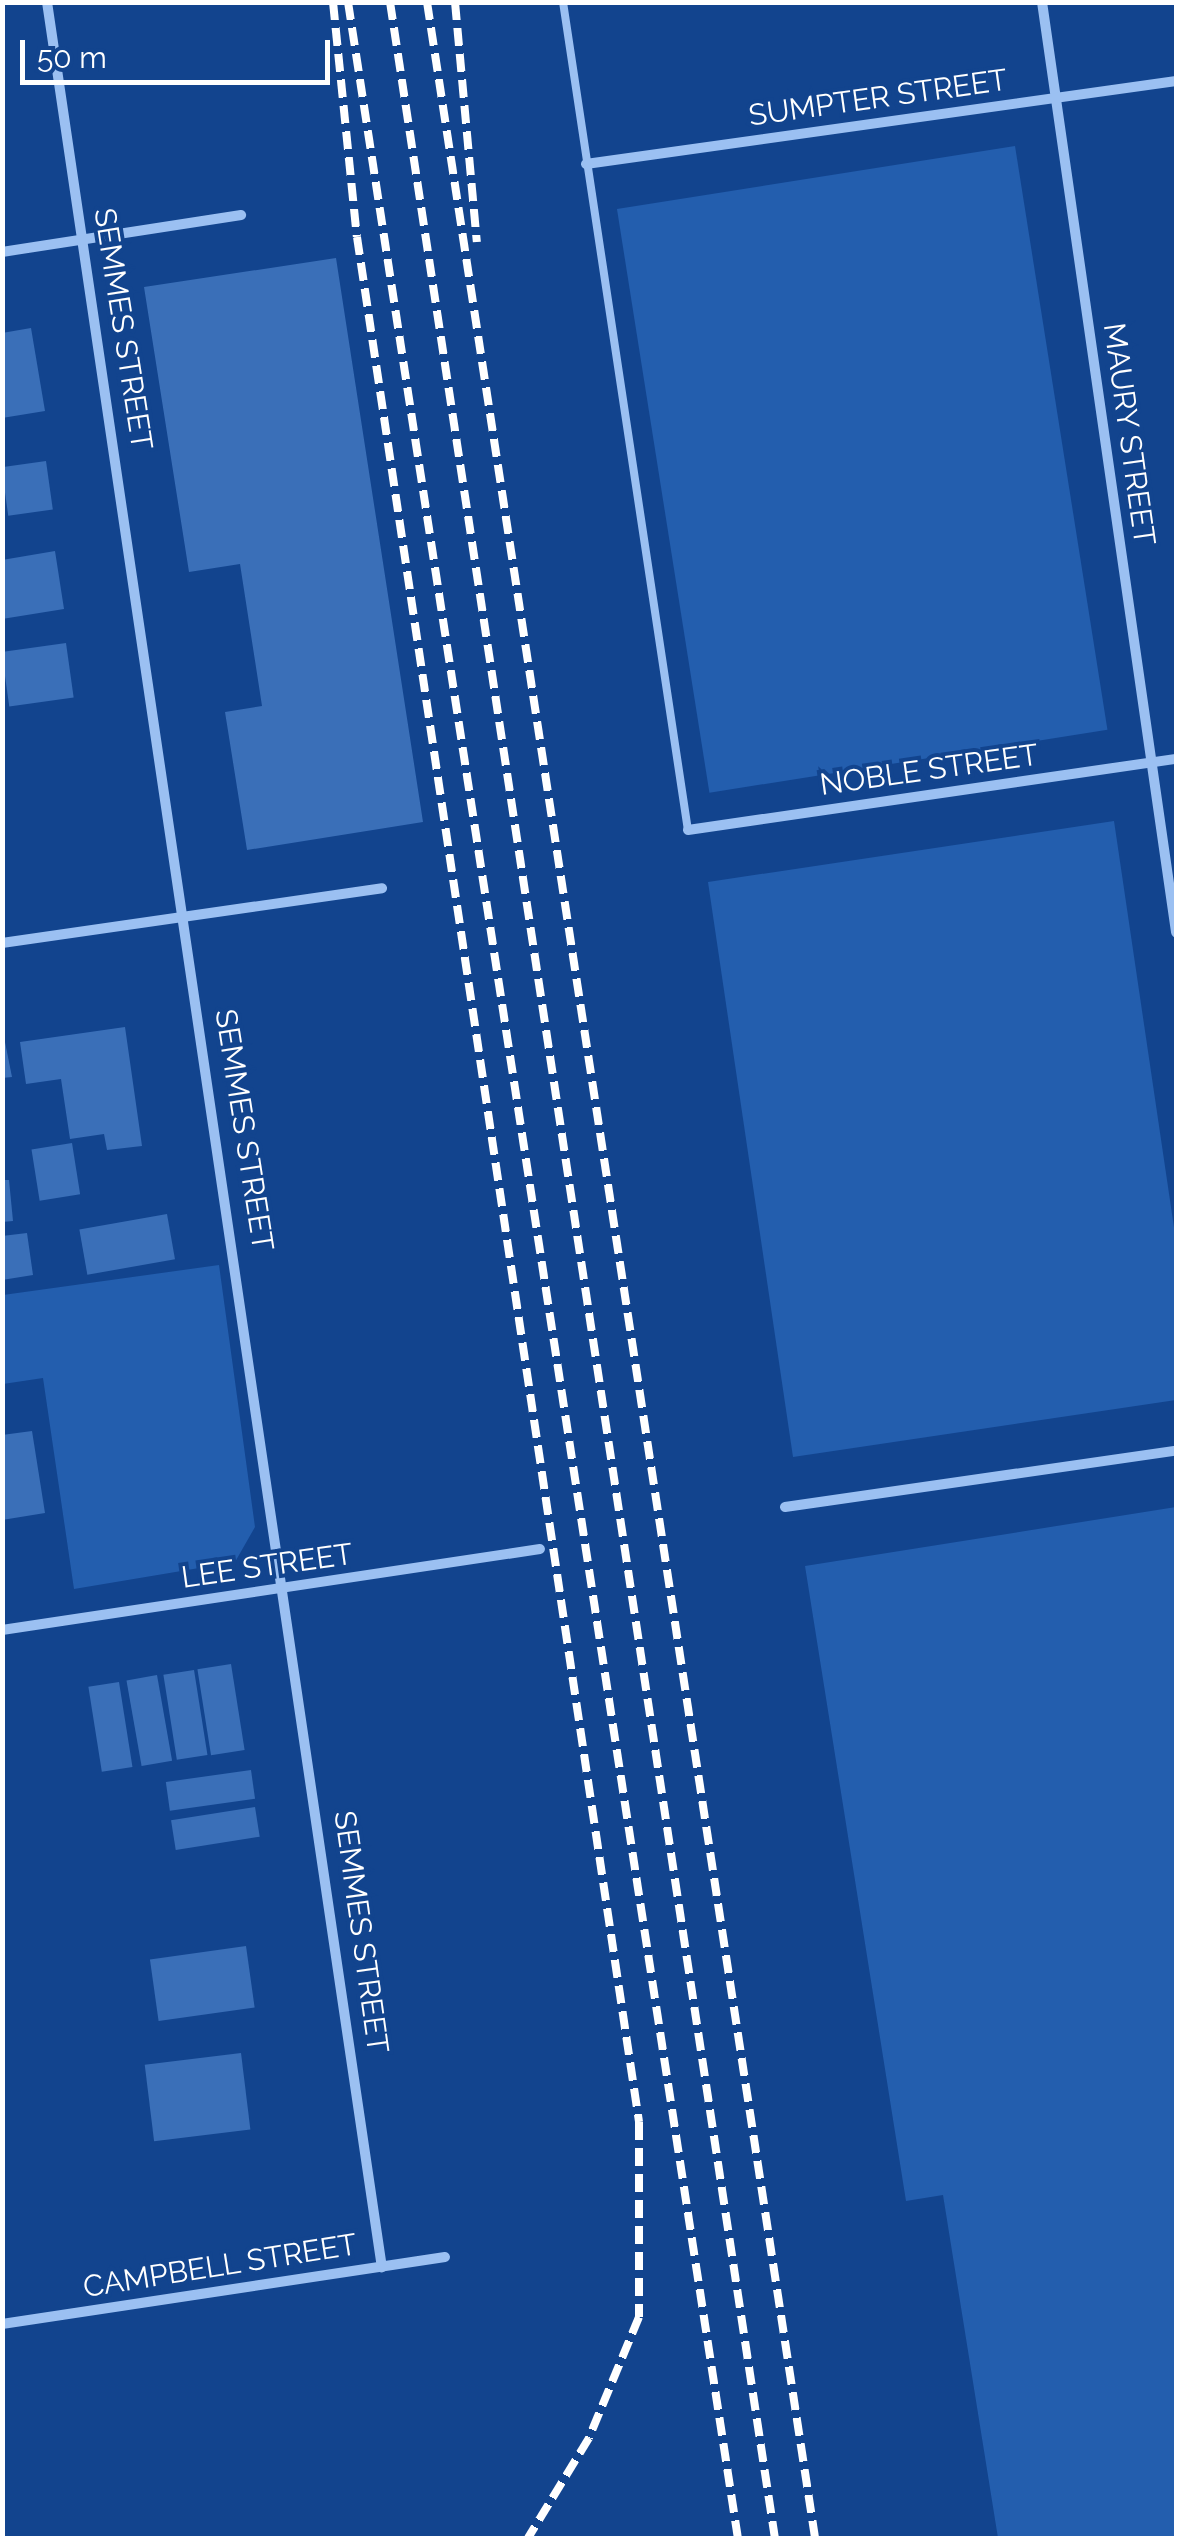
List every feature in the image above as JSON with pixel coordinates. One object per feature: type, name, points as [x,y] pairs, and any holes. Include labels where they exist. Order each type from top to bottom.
[{"type":"street","name":"SEMMES STREET","points":[[48,2],[288,1588],[382,2266]]},
{"type":"street","name":"MAURY STREET","points":[[1042,2],[1176,932]]},
{"type":"street","name":"SUMPTER STREET","points":[[586,164],[1176,80]]},
{"type":"street","points":[[2,252],[242,214]]},
{"type":"street","name":"NOBLE STREET","points":[[688,830],[1176,759]]},
{"type":"street","points":[[2,943],[382,888]]},
{"type":"street","points":[[785,1507],[1176,1451]]},
{"type":"street","name":"LEE STREET","points":[[2,1630],[540,1550]]},
{"type":"street","name":"CAMPBELL STREET","points":[[2,2324],[445,2257]]},
{"type":"lane","points":[[563,2],[688,830]]},
{"type":"shaded area","points":[[1015,146],[1107,730],[709,793],[617,209]]},
{"type":"shaded area","points":[[1114,821],[1176,1241],[1176,1400],[793,1457],[708,882]]},
{"type":"shaded area","points":[[219,1265],[255,1527],[235,1562],[74,1589],[43,1378],[3,1384],[3,1295]]},
{"type":"shaded area","points":[[1176,1507],[1176,2538],[998,2538],[943,2195],[906,2201],[805,1566]]},
{"type":"building","points":[[336,258],[423,822],[247,850],[225,712],[262,706],[240,564],[189,572],[144,287]]},
{"type":"building","points":[[31,328],[45,411],[2,418],[2,333]]},
{"type":"building","points":[[46,461],[53,510],[8,516],[2,467]]},
{"type":"building","points":[[55,551],[64,609],[2,619],[2,560]]},
{"type":"building","points":[[66,643],[74,697],[9,707],[2,652]]},
{"type":"building","points":[[2,1027],[12,1077],[2,1078]]},
{"type":"building","points":[[125,1027],[142,1146],[107,1150],[104,1134],[70,1139],[61,1079],[26,1084],[20,1042]]},
{"type":"building","points":[[72,1143],[80,1194],[40,1201],[32,1149]]},
{"type":"building","points":[[2,1180],[9,1180],[13,1221],[2,1222]]},
{"type":"building","points":[[167,1214],[175,1259],[87,1275],[79,1229]]},
{"type":"building","points":[[27,1233],[33,1275],[2,1280],[2,1236]]},
{"type":"building","points":[[32,1431],[45,1513],[2,1520],[2,1435]]},
{"type":"building","points":[[231,1664],[245,1750],[211,1755],[197,1669]]},
{"type":"building","points":[[194,1670],[207,1755],[177,1760],[163,1675]]},
{"type":"building","points":[[157,1675],[172,1761],[142,1766],[126,1680]]},
{"type":"building","points":[[119,1682],[132,1767],[102,1772],[88,1687]]},
{"type":"building","points":[[251,1770],[255,1799],[170,1811],[166,1782]]},
{"type":"building","points":[[255,1807],[260,1837],[176,1850],[171,1820]]},
{"type":"building","points":[[246,1946],[255,2007],[159,2021],[150,1959]]},
{"type":"building","points":[[241,2053],[250,2129],[154,2141],[145,2065]]},
{"type":"railway","points":[[333,2],[357,237],[639,2122],[639,2317],[589,2438],[528,2538]]},
{"type":"railway","points":[[348,2],[738,2538]]},
{"type":"railway","points":[[390,2],[775,2538]]},
{"type":"railway","points":[[427,2],[815,2538]]},
{"type":"railway","points":[[455,2],[477,242]]}]
